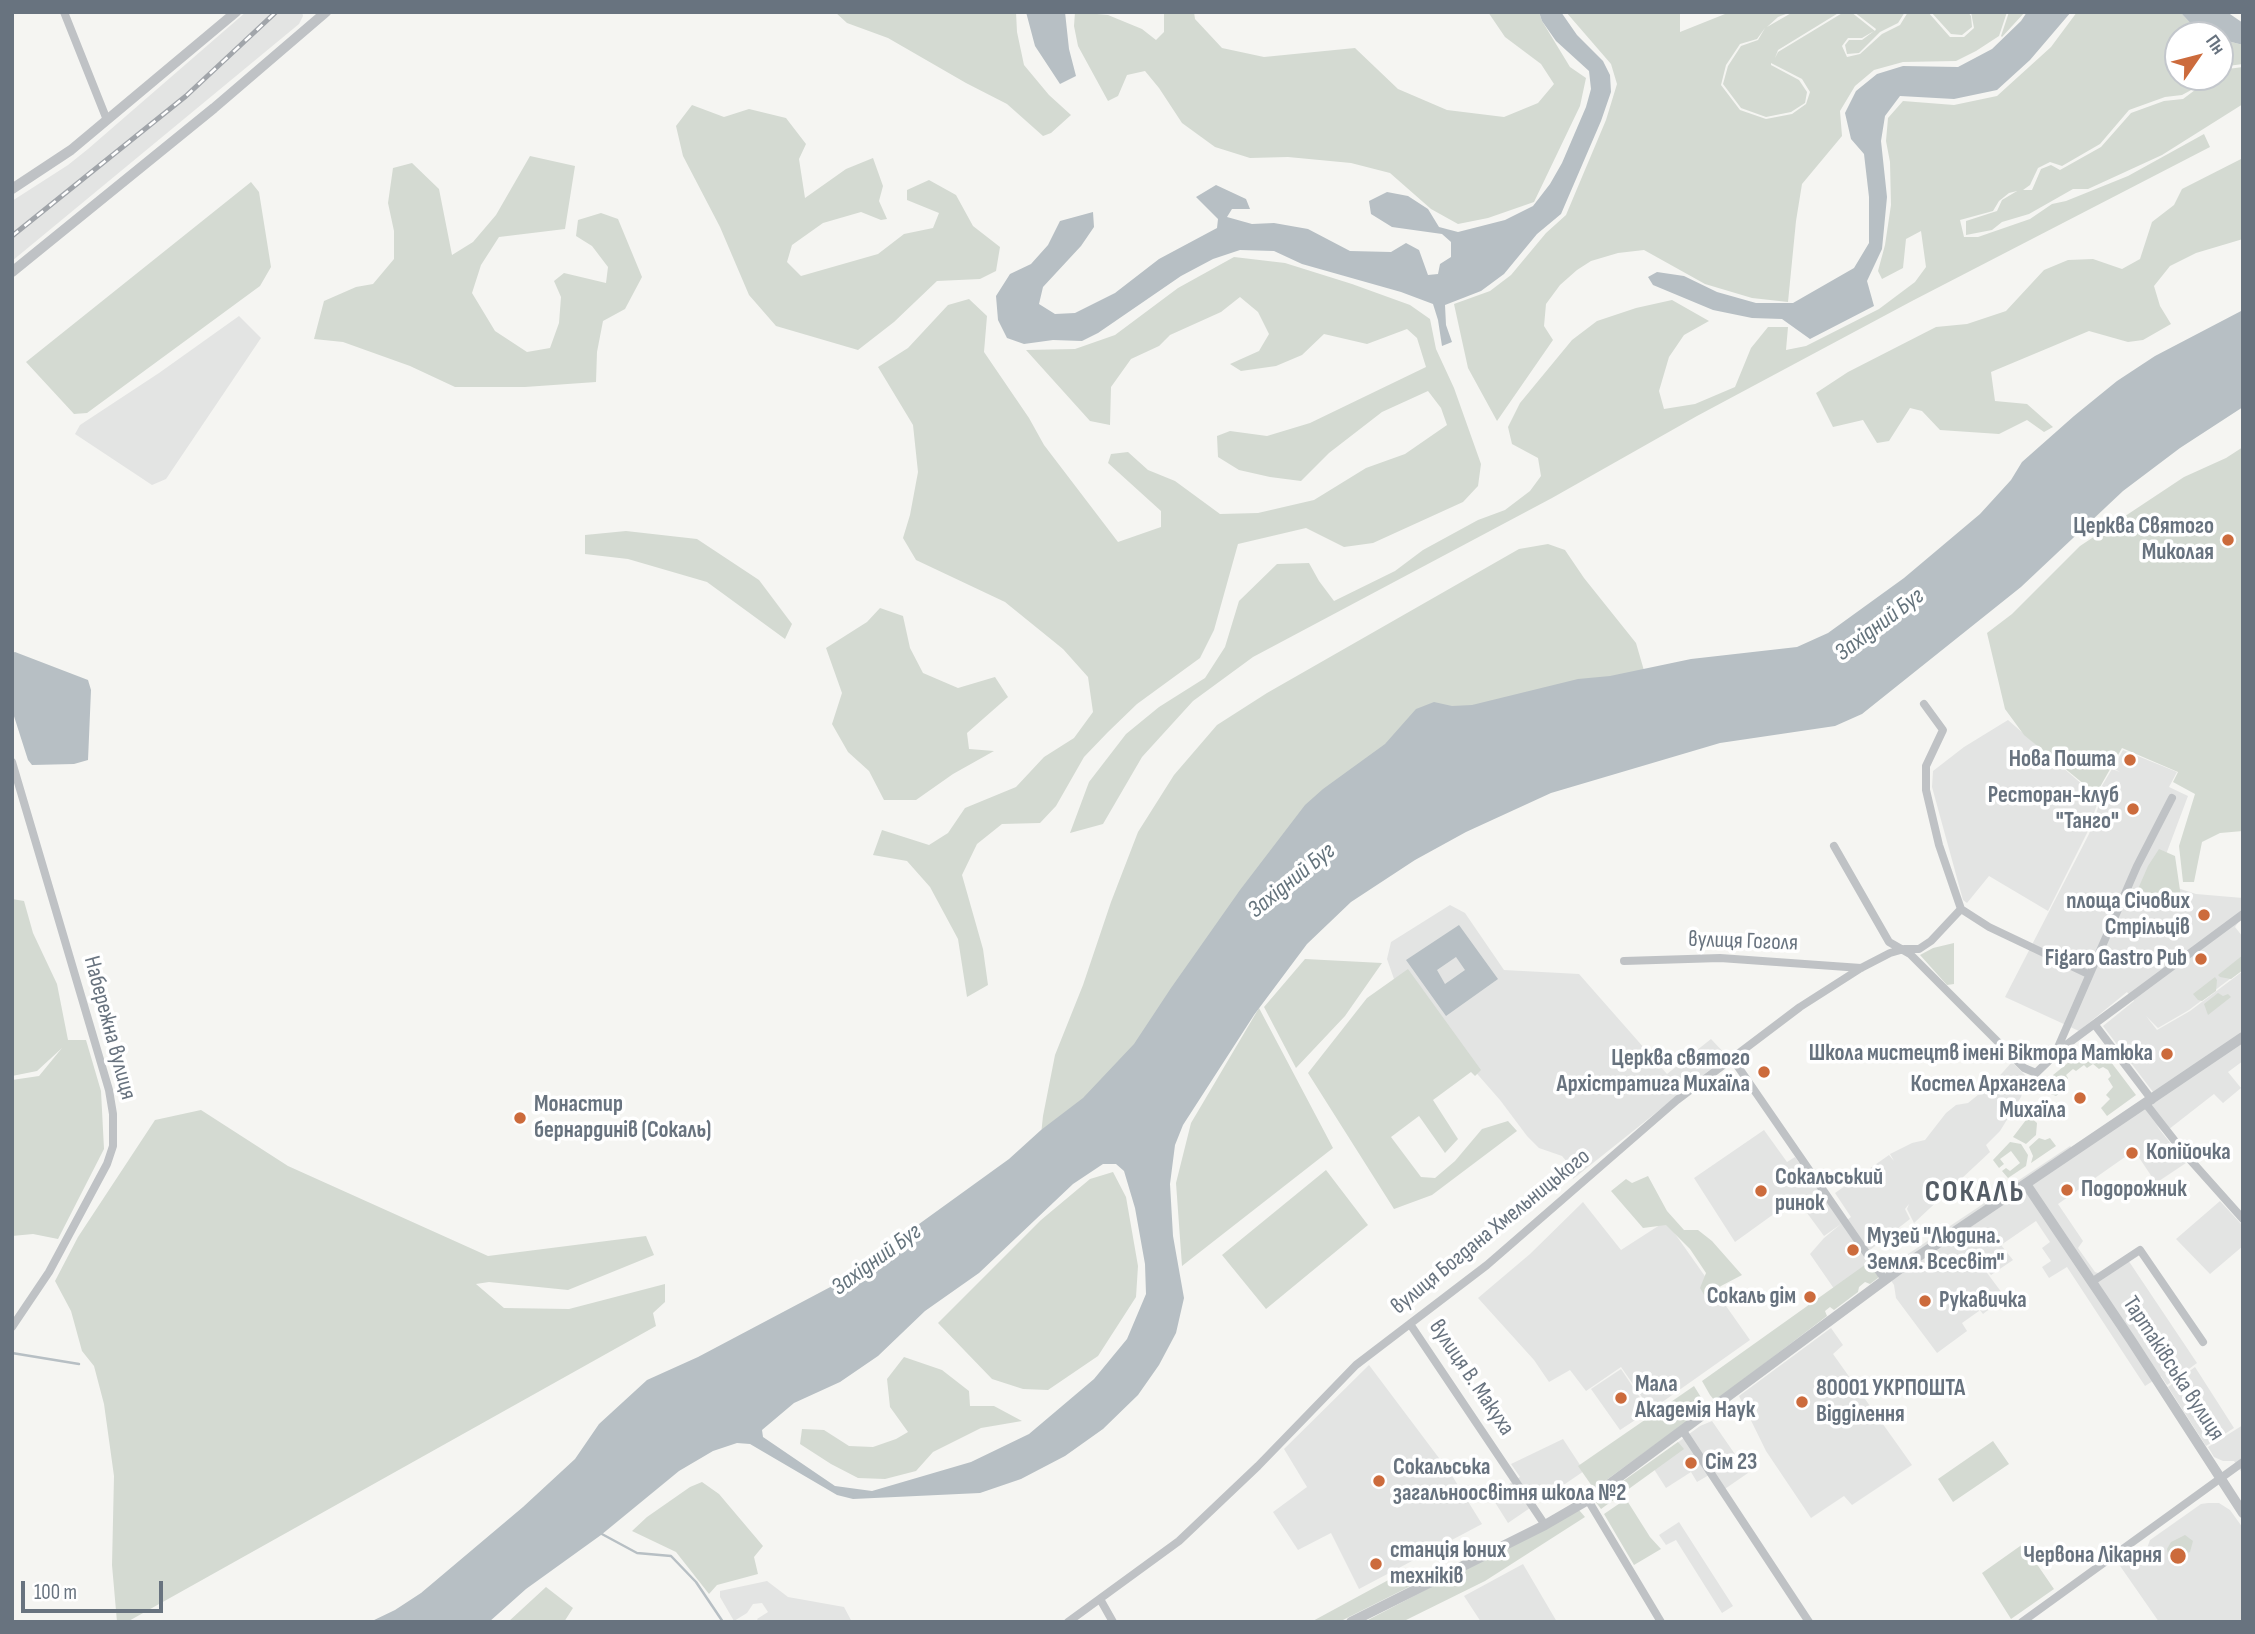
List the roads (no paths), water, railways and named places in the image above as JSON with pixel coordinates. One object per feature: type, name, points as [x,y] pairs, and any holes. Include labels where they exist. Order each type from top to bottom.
[{"type":"street","points":[[64,12],[107,120]]},
{"type":"street","points":[[12,189],[61,157],[236,12]]},
{"type":"street","points":[[12,272],[325,13]]},
{"type":"street","points":[[1924,704],[1943,730],[1926,766],[1926,790],[1939,845],[1961,909],[1989,927],[2088,974]]},
{"type":"street","name":"Набережна вулиця","points":[[12,762],[109,1090],[113,1114],[113,1146],[107,1164],[49,1272],[12,1327]]},
{"type":"street","points":[[2055,1054],[2137,866],[2172,797]]},
{"type":"street","points":[[1834,846],[1889,942],[1904,949],[2024,1068],[2036,1073],[2055,1054],[2243,914]]},
{"type":"street","name":"вулиця Богдана Хмельницького","points":[[1068,1622],[1179,1541],[1258,1466],[1356,1365],[1487,1265],[1677,1100],[1800,1007],[1861,968],[1890,953],[1919,949],[1931,941],[1961,909]]},
{"type":"street","name":"вулиця Гоголя","points":[[1624,961],[1720,958],[1861,968]]},
{"type":"street","points":[[2095,1025],[2185,1154],[2243,1219]]},
{"type":"street","points":[[1351,1622],[1545,1525],[1588,1500],[1885,1280],[2243,1037]]},
{"type":"street","points":[[1732,1058],[1885,1280]]},
{"type":"street","name":"Тартаківська вулиця","points":[[2026,1184],[2242,1509]]},
{"type":"street","name":"Тартаківська вулиця","points":[[2093,1282],[2140,1251],[2203,1342]]},
{"type":"street","name":"вулиця В. Макуха","points":[[1410,1324],[1545,1525]]},
{"type":"street","points":[[1684,1430],[1810,1622]]},
{"type":"street","points":[[2022,1622],[2243,1462]]},
{"type":"street","points":[[1588,1500],[1661,1622]]},
{"type":"street","points":[[1100,1599],[1113,1622]]},
{"type":"water","points":[[1026,12],[1065,12],[1069,49],[1076,76],[1060,84],[1035,46]]},
{"type":"water","points":[[1539,12],[1561,12],[1577,35],[1603,61],[1610,75],[1611,92],[1561,214],[1537,234],[1504,274],[1481,291],[1445,305],[1446,325],[1452,342],[1442,346],[1433,304],[1401,292],[1302,264],[1274,251],[1240,250],[1213,259],[1181,276],[1082,341],[1053,340],[1024,344],[1007,338],[998,320],[996,296],[1010,274],[1031,264],[1048,245],[1060,221],[1093,212],[1094,227],[1081,246],[1043,287],[1039,304],[1055,314],[1075,313],[1115,293],[1159,259],[1217,228],[1218,219],[1196,197],[1216,185],[1246,199],[1250,209],[1232,209],[1227,217],[1252,224],[1274,223],[1308,229],[1350,251],[1391,252],[1406,243],[1419,250],[1428,275],[1438,274],[1440,264],[1451,257],[1451,242],[1442,234],[1392,227],[1371,214],[1369,201],[1387,192],[1408,196],[1428,209],[1439,227],[1458,232],[1505,220],[1533,206],[1562,163],[1591,89],[1589,71],[1556,41]]},
{"type":"water","points":[[2027,12],[2071,12],[2030,60],[1997,90],[1954,99],[1900,96],[1885,116],[1881,141],[1887,197],[1882,249],[1867,281],[1874,306],[1810,339],[1782,319],[1752,318],[1713,310],[1653,285],[1648,277],[1657,272],[1684,276],[1717,292],[1756,303],[1793,303],[1854,268],[1869,243],[1869,197],[1864,154],[1851,139],[1845,113],[1856,91],[1877,74],[1903,66],[1958,67],[1992,49]]},
{"type":"water","points":[[2180,12],[2227,12],[2243,23],[2243,45],[2234,43],[2234,21],[2188,21]]},
{"type":"water","name":"Західний Буг","points":[[2243,310],[2243,407],[2180,448],[2123,491],[2021,587],[1862,714],[1835,726],[1720,743],[1551,793],[1466,832],[1415,860],[1351,902],[1307,944],[1254,1015],[1183,1125],[1175,1145],[1170,1184],[1173,1236],[1184,1298],[1176,1333],[1159,1365],[1138,1395],[1103,1429],[1065,1456],[1021,1479],[980,1493],[853,1499],[837,1495],[750,1444],[737,1443],[713,1451],[679,1471],[601,1535],[526,1589],[489,1622],[370,1622],[421,1593],[523,1507],[575,1459],[599,1424],[647,1380],[698,1357],[836,1284],[1009,1159],[1083,1098],[1134,1044],[1240,890],[1305,805],[1385,744],[1416,709],[1434,702],[1452,706],[1472,705],[1578,679],[1610,676],[1691,659],[1797,647],[1828,633],[1904,578],[1980,514],[2011,480],[2022,462],[2117,381],[2155,356]],"holes":[[[1103,1164],[1116,1164],[1124,1171],[1135,1208],[1145,1264],[1146,1294],[1127,1339],[1094,1379],[1029,1434],[971,1462],[872,1491],[835,1486],[763,1437],[762,1430],[794,1403],[840,1382],[878,1356],[925,1311],[979,1273],[1073,1184]]]},
{"type":"water","points":[[12,653],[88,680],[91,690],[88,760],[74,764],[32,765],[28,760],[12,710]]},
{"type":"water","points":[[1459,925],[1498,979],[1446,1016],[1406,960]],"holes":[[[1456,957],[1465,970],[1445,984],[1437,970]]]},
{"type":"waterway","points":[[12,1353],[79,1364]]},
{"type":"waterway","points":[[600,1533],[637,1553],[671,1556],[696,1582],[723,1622]]},
{"type":"railway","points":[[12,236],[186,96],[276,12]]},
{"type":"place","name":"Церква Святого Миколая","points":[[2228,540]]},
{"type":"place","name":"Нова Пошта","points":[[2130,760]]},
{"type":"place","name":"Ресторан-клуб \"Танго\"","points":[[2133,809]]},
{"type":"place","name":"площа Січових Стрільців","points":[[2204,915]]},
{"type":"place","name":"Figaro Gastro Pub","points":[[2201,959]]},
{"type":"place","name":"Школа мистецтв імені Віктора Матюка","points":[[2167,1054]]},
{"type":"place","name":"Церква святого Архістратига Михаїла","points":[[1764,1072]]},
{"type":"place","name":"Костел Архангела Михаїла","points":[[2080,1098]]},
{"type":"place","name":"Монастир бернардинів (Сокаль)","points":[[520,1118]]},
{"type":"place","name":"Копійочка","points":[[2132,1153]]},
{"type":"place","name":"Подорожник","points":[[2067,1190]]},
{"type":"place","name":"Сокальський ринок","points":[[1761,1191]]},
{"type":"place","name":"Музей \"Людина. Земля. Всесвіт\"","points":[[1853,1250]]},
{"type":"place","name":"Сокаль дім","points":[[1810,1297]]},
{"type":"place","name":"Рукавичка","points":[[1925,1301]]},
{"type":"place","name":"Мала Академія Наук","points":[[1621,1398]]},
{"type":"place","name":"80001 УКРПОШТА Відділення","points":[[1802,1402]]},
{"type":"place","name":"Сім 23","points":[[1691,1463]]},
{"type":"place","name":"Сокальська загальноосвітня школа №2","points":[[1379,1481]]},
{"type":"place","name":"Червона Лікарня","points":[[2178,1556]]},
{"type":"place","name":"станція юних техніків","points":[[1376,1564]]},
{"type":"district","name":"СОКАЛЬ","points":[[1975,1193]]}]
